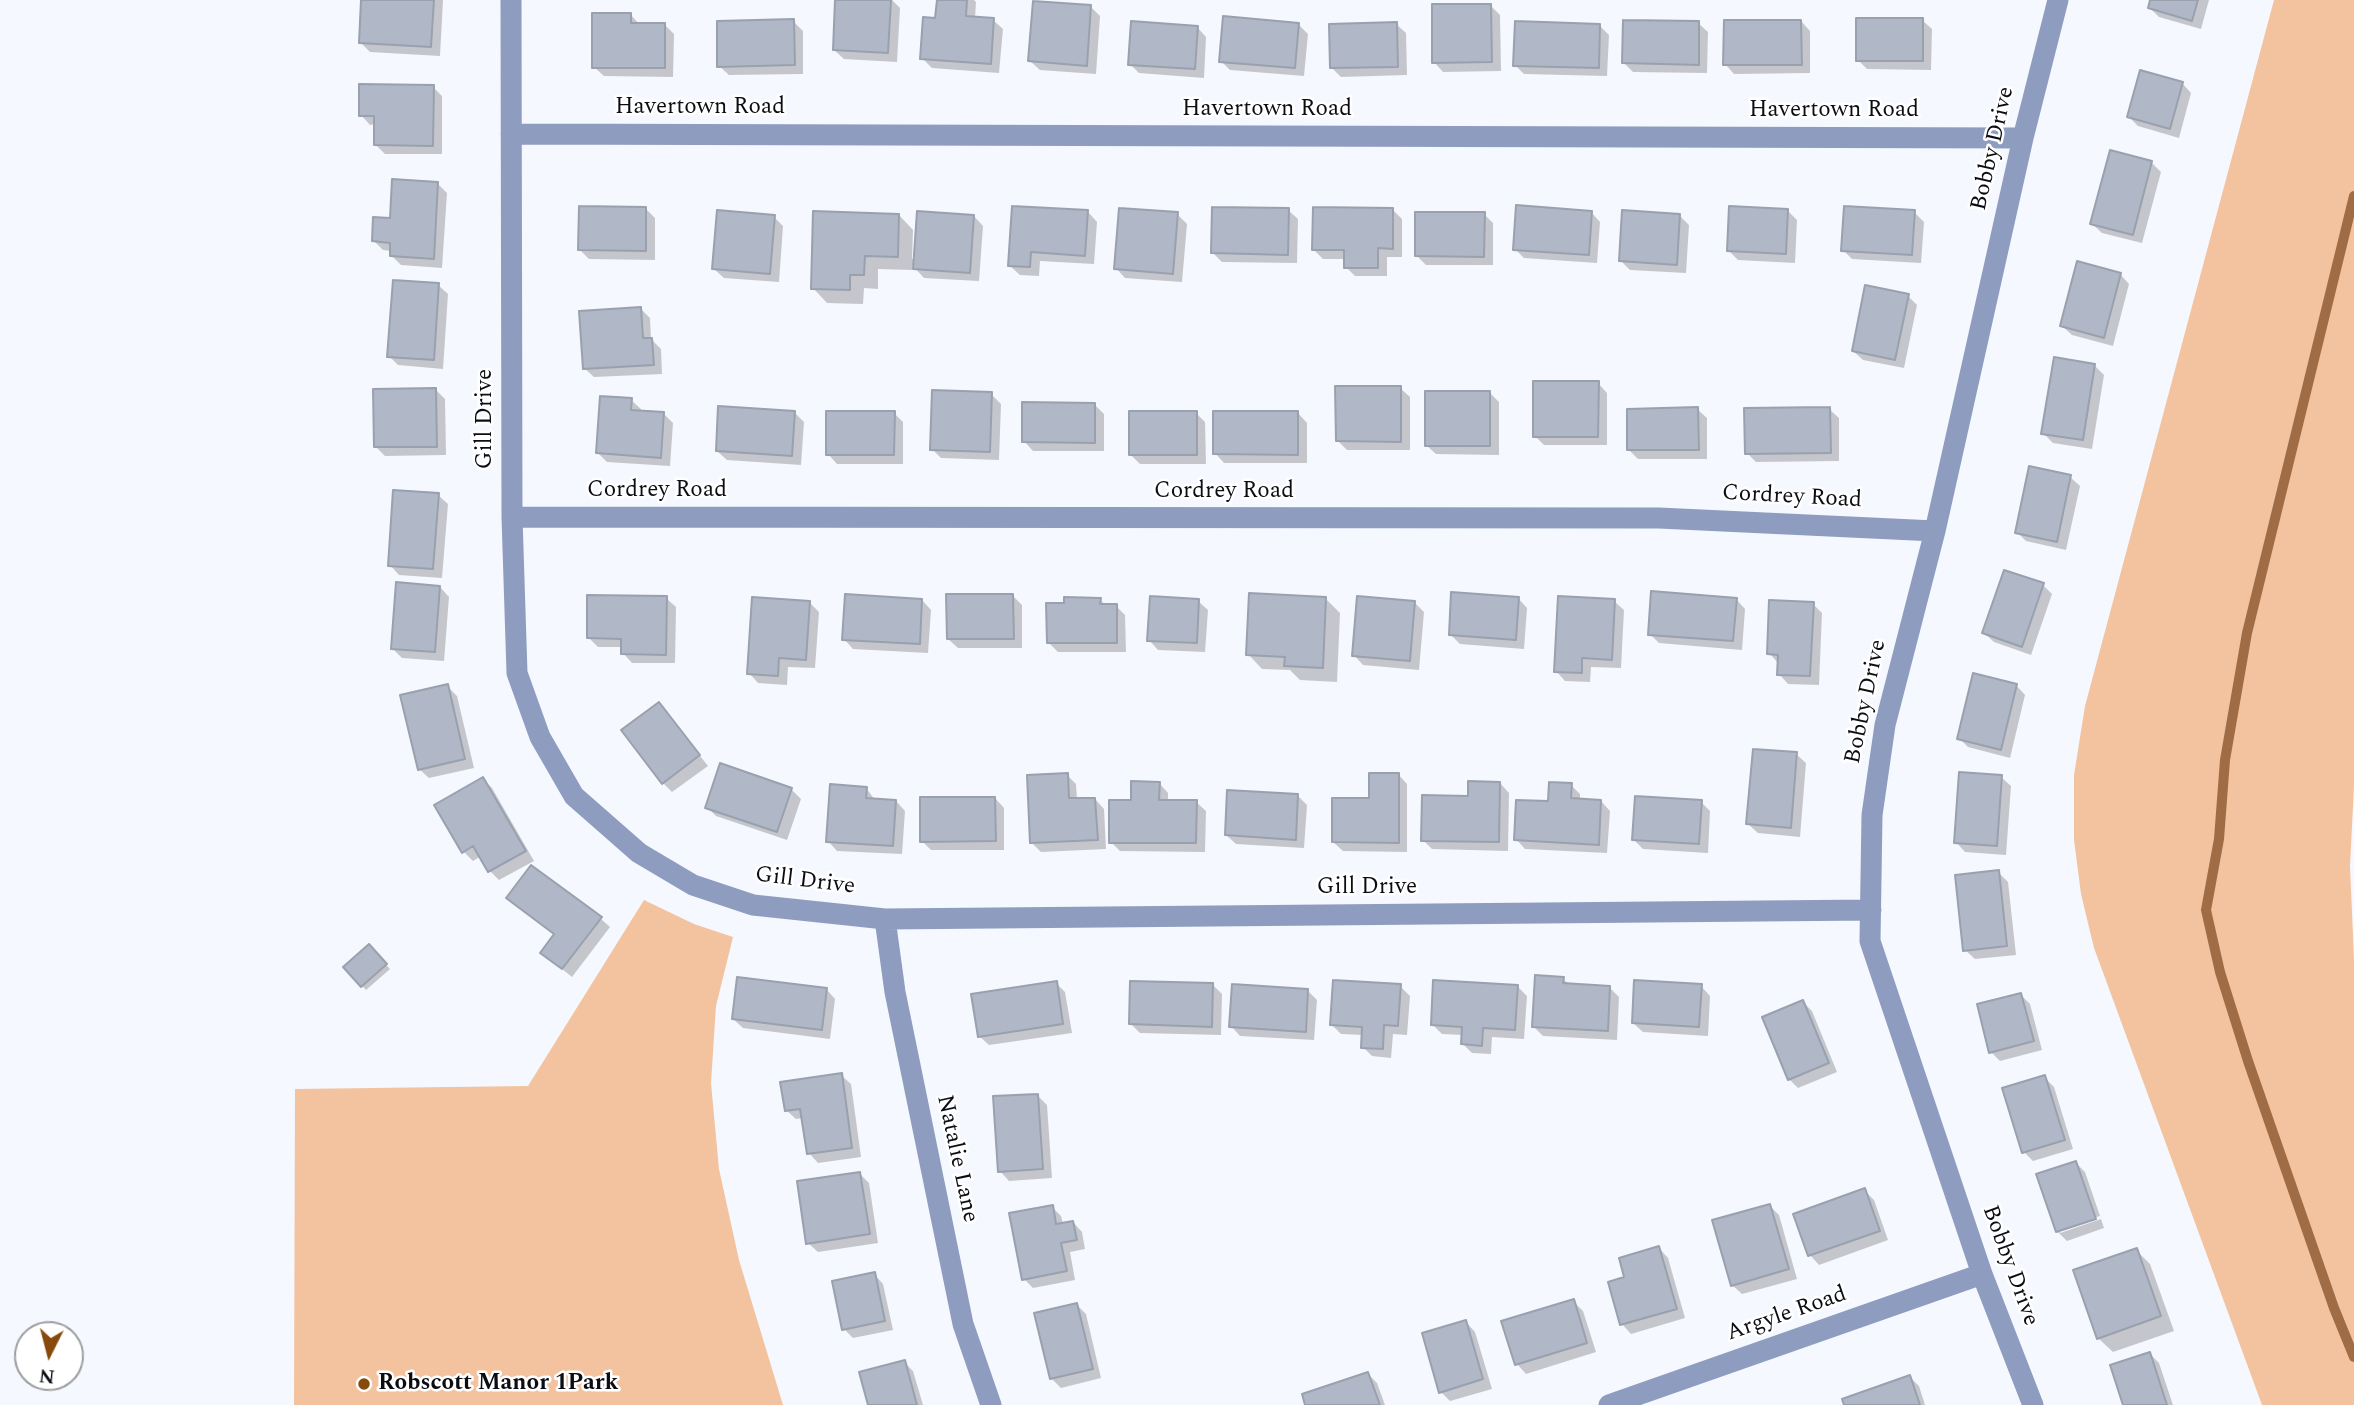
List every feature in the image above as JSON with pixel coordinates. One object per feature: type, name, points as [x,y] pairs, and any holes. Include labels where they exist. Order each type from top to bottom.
[{"type":"street","name":"Gill Drive","points":[[511,0],[512,517],[517,673],[540,737],[574,796],[639,853],[693,885],[753,905],[885,919],[1871,910]]},
{"type":"street","name":"Bobby Drive","points":[[2033,1405],[1982,1275],[1870,941],[1871,816],[1885,725],[1935,531],[2023,138],[2057,0]]},
{"type":"street","name":"Havertown Road","points":[[511,134],[2023,138]]},
{"type":"street","name":"Cordrey Road","points":[[512,517],[1659,518],[1935,531]]},
{"type":"street","name":"Natalie Lane","points":[[885,919],[895,992],[963,1324],[991,1405]]},
{"type":"street","name":"Argyle Road","points":[[1609,1405],[1982,1275]]},
{"type":"shaded area","points":[[2274,0],[2354,0],[2354,786],[2350,866],[2354,959],[2354,1405],[2262,1405],[2094,948],[2081,894],[2074,840],[2074,775],[2085,706]]},
{"type":"shaded area","points":[[644,900],[694,924],[733,937],[716,1006],[711,1083],[719,1169],[739,1260],[783,1405],[294,1405],[295,1089],[528,1086]]},
{"type":"building","points":[[361,0],[434,0],[431,47],[359,43]]},
{"type":"building","points":[[835,0],[891,0],[888,53],[833,50]]},
{"type":"building","points":[[937,0],[967,0],[966,16],[994,18],[991,64],[920,59],[923,17],[935,18]]},
{"type":"building","points":[[2150,0],[2198,0],[2192,21],[2148,8]]},
{"type":"building","points":[[1033,1],[1091,5],[1087,66],[1028,61]]},
{"type":"building","points":[[1432,4],[1491,4],[1492,62],[1432,63]]},
{"type":"building","points":[[592,13],[631,13],[631,23],[665,23],[665,68],[592,68]]},
{"type":"building","points":[[1223,16],[1299,23],[1295,68],[1219,62]]},
{"type":"building","points":[[1856,18],[1923,18],[1923,61],[1856,61]]},
{"type":"building","points":[[794,19],[795,65],[717,67],[717,21]]},
{"type":"building","points":[[1623,20],[1699,21],[1699,65],[1622,63]]},
{"type":"building","points":[[1724,20],[1801,20],[1802,65],[1723,65]]},
{"type":"building","points":[[1131,21],[1198,26],[1195,69],[1128,65]]},
{"type":"building","points":[[1515,21],[1600,24],[1599,68],[1513,66]]},
{"type":"building","points":[[1397,22],[1398,67],[1330,68],[1329,24]]},
{"type":"building","points":[[2140,70],[2183,82],[2170,129],[2127,117]]},
{"type":"building","points":[[359,84],[434,85],[433,146],[374,145],[374,116],[359,116]]},
{"type":"building","points":[[2110,150],[2152,161],[2133,235],[2090,224]]},
{"type":"building","points":[[392,179],[438,182],[434,259],[390,256],[390,243],[372,241],[373,217],[390,218]]},
{"type":"building","points":[[1516,205],[1592,211],[1589,255],[1513,250]]},
{"type":"building","points":[[579,206],[646,207],[646,251],[578,250]]},
{"type":"building","points":[[1012,206],[1088,210],[1085,256],[1031,252],[1030,267],[1008,266]]},
{"type":"building","points":[[1729,206],[1788,209],[1786,254],[1727,251]]},
{"type":"building","points":[[1844,206],[1915,210],[1912,255],[1841,251]]},
{"type":"building","points":[[1212,207],[1289,208],[1288,255],[1211,253]]},
{"type":"building","points":[[1313,207],[1393,208],[1393,249],[1378,248],[1378,268],[1344,268],[1344,250],[1312,250]]},
{"type":"building","points":[[1119,208],[1178,212],[1173,274],[1114,269]]},
{"type":"building","points":[[717,210],[775,215],[770,274],[712,269]]},
{"type":"building","points":[[1622,210],[1680,214],[1677,265],[1619,261]]},
{"type":"building","points":[[813,211],[899,214],[898,257],[865,256],[864,275],[850,275],[850,290],[811,289]]},
{"type":"building","points":[[917,211],[974,215],[970,273],[913,269]]},
{"type":"building","points":[[1415,212],[1485,212],[1484,257],[1415,256]]},
{"type":"building","points":[[2077,261],[2121,273],[2104,338],[2060,326]]},
{"type":"building","points":[[393,280],[439,283],[434,360],[387,357]]},
{"type":"building","points":[[1865,285],[1909,294],[1895,360],[1852,351]]},
{"type":"building","points":[[641,307],[643,338],[652,338],[654,365],[583,369],[579,311]]},
{"type":"building","points":[[2054,357],[2095,364],[2083,440],[2041,434]]},
{"type":"building","points":[[1533,381],[1599,381],[1598,437],[1533,437]]},
{"type":"building","points":[[1335,386],[1401,386],[1401,442],[1336,441]]},
{"type":"building","points":[[436,388],[437,447],[374,447],[373,389]]},
{"type":"building","points":[[932,390],[992,392],[990,452],[930,450]]},
{"type":"building","points":[[1425,391],[1490,391],[1490,446],[1425,446]]},
{"type":"building","points":[[600,396],[632,398],[631,410],[664,412],[661,458],[596,453]]},
{"type":"building","points":[[1022,402],[1095,403],[1095,443],[1022,442]]},
{"type":"building","points":[[718,406],[795,411],[792,456],[716,451]]},
{"type":"building","points":[[1698,407],[1699,450],[1627,450],[1627,409]]},
{"type":"building","points":[[1830,407],[1831,453],[1745,454],[1744,408]]},
{"type":"building","points":[[826,411],[895,411],[894,455],[826,455]]},
{"type":"building","points":[[1129,411],[1197,411],[1197,455],[1129,455]]},
{"type":"building","points":[[1213,411],[1298,411],[1298,455],[1213,454]]},
{"type":"building","points":[[2029,466],[2071,475],[2057,542],[2015,533]]},
{"type":"building","points":[[393,490],[439,493],[433,569],[388,566]]},
{"type":"building","points":[[2004,570],[2044,583],[2022,647],[1982,633]]},
{"type":"building","points":[[396,582],[440,586],[435,652],[391,649]]},
{"type":"building","points":[[1651,591],[1737,598],[1733,641],[1648,635]]},
{"type":"building","points":[[1451,592],[1519,597],[1516,640],[1449,635]]},
{"type":"building","points":[[1249,593],[1326,597],[1323,668],[1284,666],[1285,657],[1246,655]]},
{"type":"building","points":[[845,594],[922,599],[920,644],[842,640]]},
{"type":"building","points":[[946,594],[1013,594],[1014,639],[947,639]]},
{"type":"building","points":[[587,595],[667,596],[666,655],[621,654],[621,639],[587,638]]},
{"type":"building","points":[[1150,596],[1199,599],[1197,643],[1147,641]]},
{"type":"building","points":[[1357,596],[1415,601],[1410,661],[1352,656]]},
{"type":"building","points":[[1558,596],[1615,599],[1612,660],[1582,658],[1582,673],[1554,672]]},
{"type":"building","points":[[752,597],[810,601],[806,660],[779,658],[778,676],[747,674]]},
{"type":"building","points":[[1064,597],[1101,598],[1100,604],[1117,604],[1117,643],[1047,643],[1046,603],[1064,603]]},
{"type":"building","points":[[1769,600],[1814,602],[1810,676],[1777,675],[1778,655],[1767,654]]},
{"type":"building","points":[[1973,673],[2017,684],[2001,750],[1957,739]]},
{"type":"building","points":[[448,684],[465,759],[418,770],[400,695]]},
{"type":"building","points":[[659,702],[700,755],[662,784],[621,730]]},
{"type":"building","points":[[1753,749],[1797,752],[1791,828],[1746,824]]},
{"type":"building","points":[[720,763],[792,788],[777,832],[705,808]]},
{"type":"building","points":[[1959,772],[2002,775],[1997,846],[1954,843]]},
{"type":"building","points":[[1068,773],[1069,798],[1095,798],[1098,840],[1030,843],[1027,775]]},
{"type":"building","points":[[1369,773],[1399,773],[1399,843],[1332,842],[1332,798],[1369,798]]},
{"type":"building","points":[[483,777],[526,851],[488,872],[473,846],[462,853],[434,805]]},
{"type":"building","points":[[1131,781],[1160,782],[1159,800],[1197,800],[1196,843],[1109,843],[1109,800],[1131,800]]},
{"type":"building","points":[[1468,781],[1500,782],[1499,842],[1421,841],[1422,795],[1468,796]]},
{"type":"building","points":[[1549,782],[1572,783],[1571,798],[1601,800],[1599,845],[1514,840],[1516,800],[1548,801]]},
{"type":"building","points":[[830,784],[867,787],[866,798],[896,800],[893,846],[826,842]]},
{"type":"building","points":[[1227,790],[1298,794],[1296,840],[1225,835]]},
{"type":"building","points":[[1635,796],[1702,800],[1699,844],[1632,840]]},
{"type":"building","points":[[920,797],[995,797],[996,841],[920,842]]},
{"type":"building","points":[[531,865],[602,917],[562,969],[540,953],[554,934],[506,898]]},
{"type":"building","points":[[1999,870],[2007,946],[1963,951],[1955,875]]},
{"type":"building","points":[[369,944],[387,964],[361,987],[343,967]]},
{"type":"building","points":[[1535,975],[1564,977],[1563,983],[1610,986],[1608,1031],[1532,1027]]},
{"type":"building","points":[[737,977],[827,988],[822,1030],[732,1019]]},
{"type":"building","points":[[1333,980],[1401,984],[1398,1026],[1384,1025],[1383,1049],[1361,1048],[1362,1027],[1330,1025]]},
{"type":"building","points":[[1433,980],[1518,985],[1515,1030],[1483,1028],[1482,1046],[1461,1044],[1462,1027],[1431,1025]]},
{"type":"building","points":[[1634,980],[1702,984],[1699,1027],[1632,1023]]},
{"type":"building","points":[[1057,981],[1063,1024],[978,1037],[971,994]]},
{"type":"building","points":[[1130,981],[1213,983],[1212,1027],[1129,1024]]},
{"type":"building","points":[[1232,984],[1308,989],[1306,1032],[1229,1027]]},
{"type":"building","points":[[2021,993],[2034,1041],[1989,1053],[1977,1004]]},
{"type":"building","points":[[1803,1000],[1829,1063],[1788,1080],[1762,1017]]},
{"type":"building","points":[[842,1073],[852,1148],[807,1154],[800,1109],[785,1111],[780,1082]]},
{"type":"building","points":[[2045,1075],[2065,1140],[2022,1153],[2002,1088]]},
{"type":"building","points":[[1038,1094],[1043,1169],[998,1172],[993,1096]]},
{"type":"building","points":[[2076,1161],[2096,1219],[2056,1232],[2036,1174]]},
{"type":"building","points":[[860,1172],[870,1234],[806,1244],[797,1181]]},
{"type":"building","points":[[1865,1188],[1880,1231],[1808,1256],[1793,1214]]},
{"type":"building","points":[[1770,1204],[1789,1269],[1731,1286],[1712,1220]]},
{"type":"building","points":[[1053,1205],[1056,1224],[1073,1221],[1077,1240],[1061,1243],[1067,1271],[1022,1280],[1009,1213]]},
{"type":"building","points":[[1659,1246],[1677,1309],[1620,1325],[1608,1282],[1624,1277],[1619,1258]]},
{"type":"building","points":[[2137,1248],[2161,1316],[2097,1339],[2073,1270]]},
{"type":"building","points":[[875,1272],[885,1321],[842,1330],[832,1281]]},
{"type":"building","points":[[1574,1299],[1587,1343],[1515,1365],[1501,1321]]},
{"type":"building","points":[[1077,1303],[1093,1369],[1050,1379],[1034,1313]]},
{"type":"building","points":[[1466,1320],[1483,1379],[1439,1393],[1422,1333]]},
{"type":"building","points":[[2150,1352],[2167,1405],[2123,1405],[2110,1365]]},
{"type":"building","points":[[905,1360],[917,1405],[868,1405],[859,1372]]},
{"type":"building","points":[[1368,1372],[1380,1405],[1305,1405],[1302,1394]]},
{"type":"building","points":[[1910,1375],[1920,1405],[1844,1405],[1842,1399]]},
{"type":"waterway","points":[[2354,196],[2247,633],[2225,760],[2219,839],[2206,910],[2220,972],[2248,1061],[2334,1308],[2354,1357]]},
{"type":"place","name":"Robscott Manor 1Park","points":[[364,1384]]}]
